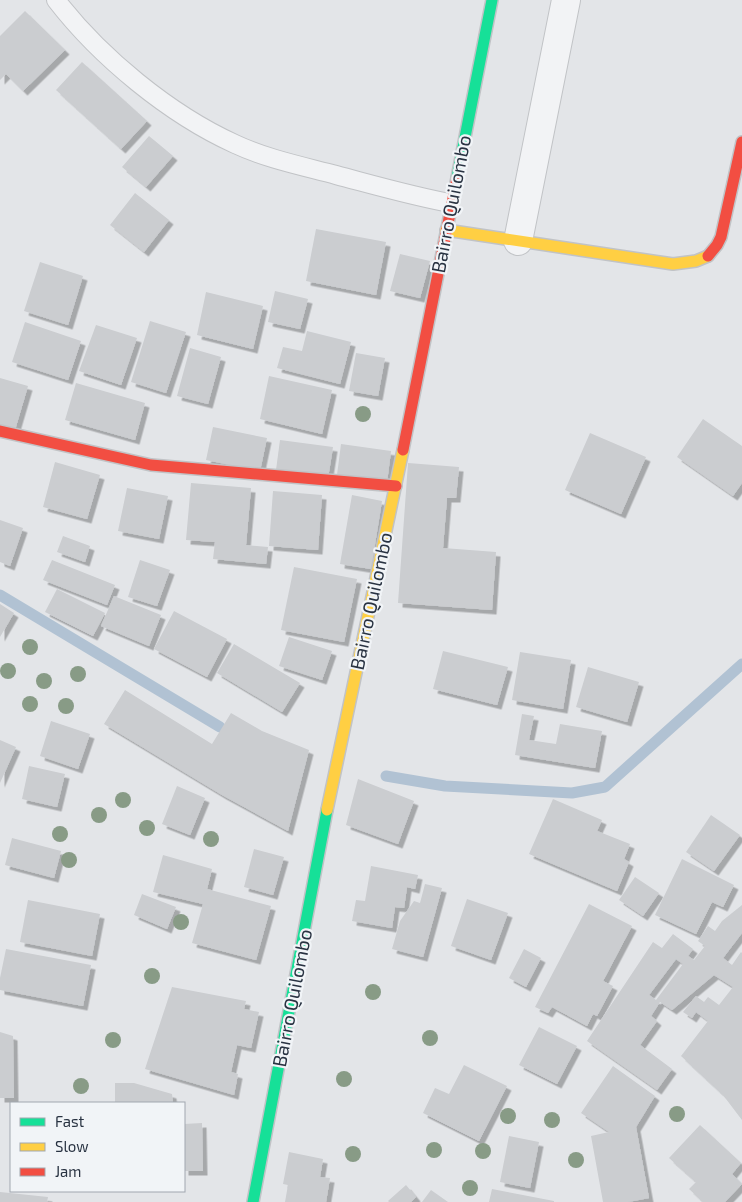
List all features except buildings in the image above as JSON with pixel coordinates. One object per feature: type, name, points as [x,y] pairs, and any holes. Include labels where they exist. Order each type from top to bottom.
[{"type":"street","name":"Bairro Quilombo","points":[[253,1202],[328,805],[396,486],[450,203],[492,0]]},
{"type":"street","points":[[518,240],[566,0]]},
{"type":"street","points":[[446,230],[673,264],[690,263],[705,259],[715,250],[721,237],[742,142]]},
{"type":"street","points":[[0,431],[151,465],[396,486]]},
{"type":"lane","points":[[56,0],[72,21],[136,82],[184,115],[235,144],[281,161],[450,203]]},
{"type":"waterway","points":[[0,595],[220,727]]},
{"type":"waterway","points":[[386,776],[445,786],[572,793],[605,787],[742,664]]},
{"type":"traffic: fast","points":[[457,178],[492,0]]},
{"type":"traffic: fast","points":[[253,1202],[327,810]]},
{"type":"traffic: slow","points":[[446,230],[673,264],[696,261],[708,256]]},
{"type":"traffic: slow","points":[[327,810],[403,450]]},
{"type":"traffic: jam","points":[[708,256],[721,237],[742,142]]},
{"type":"traffic: jam","points":[[403,450],[457,178]]},
{"type":"traffic: jam","points":[[0,431],[151,465],[396,486]]}]
